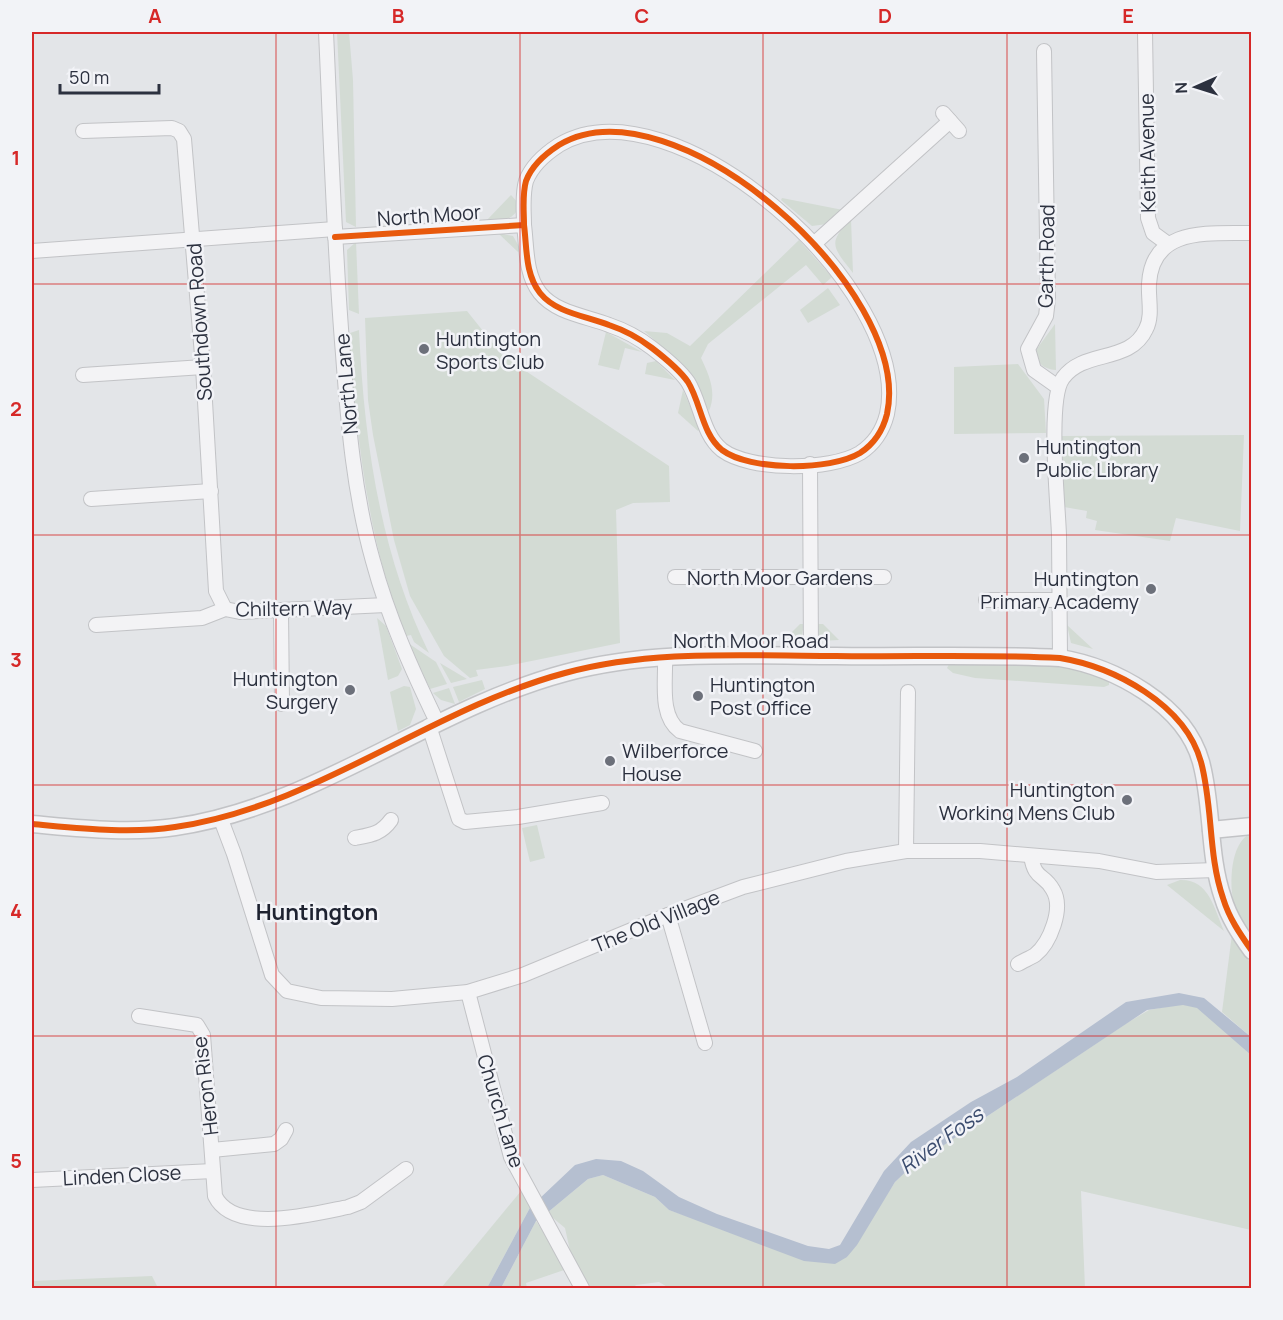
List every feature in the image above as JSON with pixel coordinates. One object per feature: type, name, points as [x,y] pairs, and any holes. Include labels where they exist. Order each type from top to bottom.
[{"type":"street","name":"North Lane","points":[[326,32],[335,233],[347,407],[364,528],[386,605],[433,724],[459,819],[465,822],[518,817],[602,803]]},
{"type":"street","name":"Keith Avenue","points":[[1144,32],[1149,226],[1153,233],[1168,244]]},
{"type":"street","name":"Garth Road","points":[[1044,51],[1048,299],[1046,316],[1030,341],[1028,357],[1034,370],[1058,387]]},
{"type":"street","points":[[815,243],[951,122]]},
{"type":"street","name":"Southdown Road","points":[[83,131],[172,128],[179,131],[184,139],[212,491],[216,591],[225,609]]},
{"type":"street","points":[[618,133],[661,142],[706,162],[776,208],[815,243],[841,273],[872,326],[889,375],[889,393],[882,429],[873,443],[850,458],[810,464],[746,462],[720,449],[706,427],[688,383],[678,370],[628,333],[571,313],[543,297],[530,272],[524,225],[526,181],[540,159],[562,143],[579,136],[618,133]]},
{"type":"street","name":"North Moor","points":[[32,251],[193,239],[524,225]]},
{"type":"street","points":[[1060,658],[1056,434],[1058,387],[1064,377],[1076,366],[1092,358],[1126,350],[1138,341],[1147,329],[1151,268],[1158,255],[1168,244],[1190,235],[1251,233]]},
{"type":"street","points":[[83,375],[203,367]]},
{"type":"street","points":[[810,464],[811,656]]},
{"type":"street","points":[[91,499],[212,491]]},
{"type":"street","name":"North Moor Gardens","points":[[675,577],[884,577]]},
{"type":"street","points":[[986,600],[1060,600]]},
{"type":"street","name":"Chiltern Way","points":[[96,625],[202,618],[225,609],[240,612],[386,605]]},
{"type":"street","points":[[281,610],[282,704]]},
{"type":"street","points":[[665,657],[667,712],[672,725],[680,731],[755,752]]},
{"type":"street","name":"North Moor Road","points":[[32,824],[154,830],[220,817],[306,786],[433,724],[524,686],[566,673],[620,662],[665,657],[1060,658],[1097,666],[1126,679],[1157,702],[1179,723],[1200,760],[1222,898],[1232,922],[1251,951]]},
{"type":"street","points":[[906,851],[908,692]]},
{"type":"street","name":"The Old Village","points":[[220,817],[272,975],[283,988],[310,996],[365,1000],[468,992],[523,975],[668,915],[743,887],[807,870],[906,851],[962,850],[1099,861],[1156,872],[1216,870]]},
{"type":"street","points":[[355,838],[375,835],[384,830],[391,820]]},
{"type":"street","points":[[1211,830],[1251,826]]},
{"type":"street","points":[[1018,964],[1035,954],[1049,938],[1056,915],[1056,896],[1052,887],[1033,870],[1031,856]]},
{"type":"street","points":[[668,915],[705,1043]]},
{"type":"street","name":"Church Lane","points":[[468,992],[511,1156],[582,1288]]},
{"type":"street","name":"Heron Rise","points":[[139,1016],[183,1021],[197,1025],[200,1030],[206,1056],[215,1196],[220,1206],[228,1213],[241,1218],[260,1219],[348,1207],[361,1202],[406,1169]]},
{"type":"street","points":[[212,1150],[242,1145],[274,1144],[281,1139],[286,1130]]},
{"type":"street","name":"Linden Close","points":[[32,1179],[213,1171]]},
{"type":"shaded area","points":[[337,32],[349,32],[353,80],[356,227],[346,222]]},
{"type":"shaded area","points":[[511,195],[520,205],[514,214],[502,220],[486,221]]},
{"type":"shaded area","points":[[782,198],[843,210],[827,224],[812,226],[781,200]]},
{"type":"shaded area","points":[[851,219],[853,273],[837,252],[836,246],[838,234]]},
{"type":"shaded area","points":[[498,233],[513,236],[521,250],[518,252]]},
{"type":"shaded area","points":[[799,240],[832,277],[823,285],[806,265],[708,344],[701,358],[712,390],[709,411],[681,367],[644,331],[667,333],[690,346]]},
{"type":"shaded area","points":[[356,242],[359,314],[349,310],[347,250]]},
{"type":"shaded area","points":[[828,288],[840,305],[808,323],[800,310]]},
{"type":"shaded area","points":[[467,311],[503,356],[669,466],[670,502],[633,503],[616,510],[620,643],[476,670],[478,676],[470,678],[444,656],[410,596],[394,540],[373,435],[368,400],[365,318]]},
{"type":"shaded area","points":[[1055,324],[1056,370],[1041,364],[1036,350]]},
{"type":"shaded area","points":[[359,330],[365,413],[378,495],[398,576],[429,653],[414,642],[411,635],[406,636],[382,564],[373,527],[360,451],[348,337],[350,333]]},
{"type":"shaded area","points":[[606,332],[642,352],[625,348],[619,370],[598,365]]},
{"type":"shaded area","points":[[656,361],[675,380],[645,374],[647,363]]},
{"type":"shaded area","points":[[1018,364],[1044,399],[1046,433],[954,434],[954,367]]},
{"type":"shaded area","points":[[683,390],[700,429],[698,431],[678,413]]},
{"type":"shaded area","points":[[1244,435],[1240,531],[1176,518],[1170,541],[1095,530],[1097,521],[1086,518],[1087,511],[1064,507],[1062,436]]},
{"type":"shaded area","points":[[377,618],[386,626],[402,669],[398,676],[388,680]]},
{"type":"shaded area","points":[[800,624],[804,624],[801,641],[783,641]]},
{"type":"shaded area","points":[[817,624],[823,624],[839,640],[820,641]]},
{"type":"shaded area","points":[[1067,625],[1093,649],[1071,643]]},
{"type":"shaded area","points":[[408,643],[436,662],[447,684],[430,689]]},
{"type":"shaded area","points":[[950,662],[1054,664],[1093,673],[1109,682],[1109,685],[1104,687],[975,678],[953,673],[947,668]]},
{"type":"shaded area","points":[[440,663],[467,679],[451,683]]},
{"type":"shaded area","points":[[482,680],[485,689],[459,702],[453,687]]},
{"type":"shaded area","points":[[404,686],[410,687],[416,709],[410,725],[398,731],[390,692]]},
{"type":"shaded area","points":[[449,688],[455,704],[441,700],[433,693]]},
{"type":"shaded area","points":[[537,825],[545,858],[530,862],[522,828]]},
{"type":"shaded area","points":[[1251,833],[1251,933],[1235,908],[1232,896],[1232,875],[1239,846]]},
{"type":"shaded area","points":[[1180,880],[1198,884],[1204,890],[1213,904],[1224,931],[1167,885]]},
{"type":"shaded area","points":[[1232,934],[1251,964],[1251,1037],[1222,1012]]},
{"type":"shaded area","points":[[1181,1004],[1201,1008],[1251,1055],[1251,1230],[1081,1191],[1085,1288],[669,1288],[659,1282],[636,1285],[633,1288],[589,1288],[571,1255],[565,1228],[547,1213],[588,1179],[603,1175],[655,1197],[669,1210],[729,1231],[847,1257],[895,1182],[911,1167],[1127,1023],[1149,1010]]},
{"type":"shaded area","points":[[521,1191],[532,1204],[487,1288],[441,1288]]},
{"type":"shaded area","points":[[536,1221],[567,1269],[526,1283],[527,1288],[501,1288]]},
{"type":"shaded area","points":[[152,1276],[158,1288],[32,1288],[32,1281]]},
{"type":"water","name":"River Foss","points":[[1179,993],[1204,998],[1251,1037],[1251,1055],[1197,1008],[1183,1005],[1147,1010],[911,1167],[895,1182],[857,1245],[847,1257],[835,1264],[804,1261],[669,1210],[655,1197],[603,1175],[588,1179],[547,1213],[538,1200],[575,1165],[596,1159],[621,1161],[643,1171],[679,1197],[717,1214],[808,1246],[829,1249],[840,1245],[884,1171],[911,1142],[971,1102],[1017,1077],[1126,1002]]},
{"type":"water","points":[[532,1204],[540,1218],[536,1221],[501,1288],[487,1288]]},
{"type":"cycle path","points":[[335,237],[524,225],[526,181],[540,160],[559,145],[607,132],[662,141],[720,168],[776,208],[825,256],[863,310],[885,364],[887,414],[883,426],[874,441],[860,453],[830,463],[770,465],[751,462],[722,450],[710,436],[688,382],[667,360],[631,335],[615,327],[563,310],[540,293],[529,269],[524,225]]},
{"type":"cycle path","points":[[32,824],[103,830],[139,830],[175,827],[226,816],[276,800],[324,779],[467,709],[515,689],[598,665],[666,657],[734,655],[1060,658],[1103,670],[1145,692],[1164,706],[1193,741],[1205,779],[1218,882],[1225,905],[1252,951]]},
{"type":"place","name":"Huntington Sports Club","points":[[424,349]]},
{"type":"place","name":"Huntington Public Library","points":[[1024,458]]},
{"type":"place","name":"Huntington Primary Academy","points":[[1151,589]]},
{"type":"place","name":"Huntington Surgery","points":[[350,690]]},
{"type":"place","name":"Huntington Post Office","points":[[698,696]]},
{"type":"place","name":"Wilberforce House","points":[[610,761]]},
{"type":"place","name":"Huntington Working Mens Club","points":[[1127,800]]},
{"type":"district","name":"Huntington","points":[[317,912]]}]
